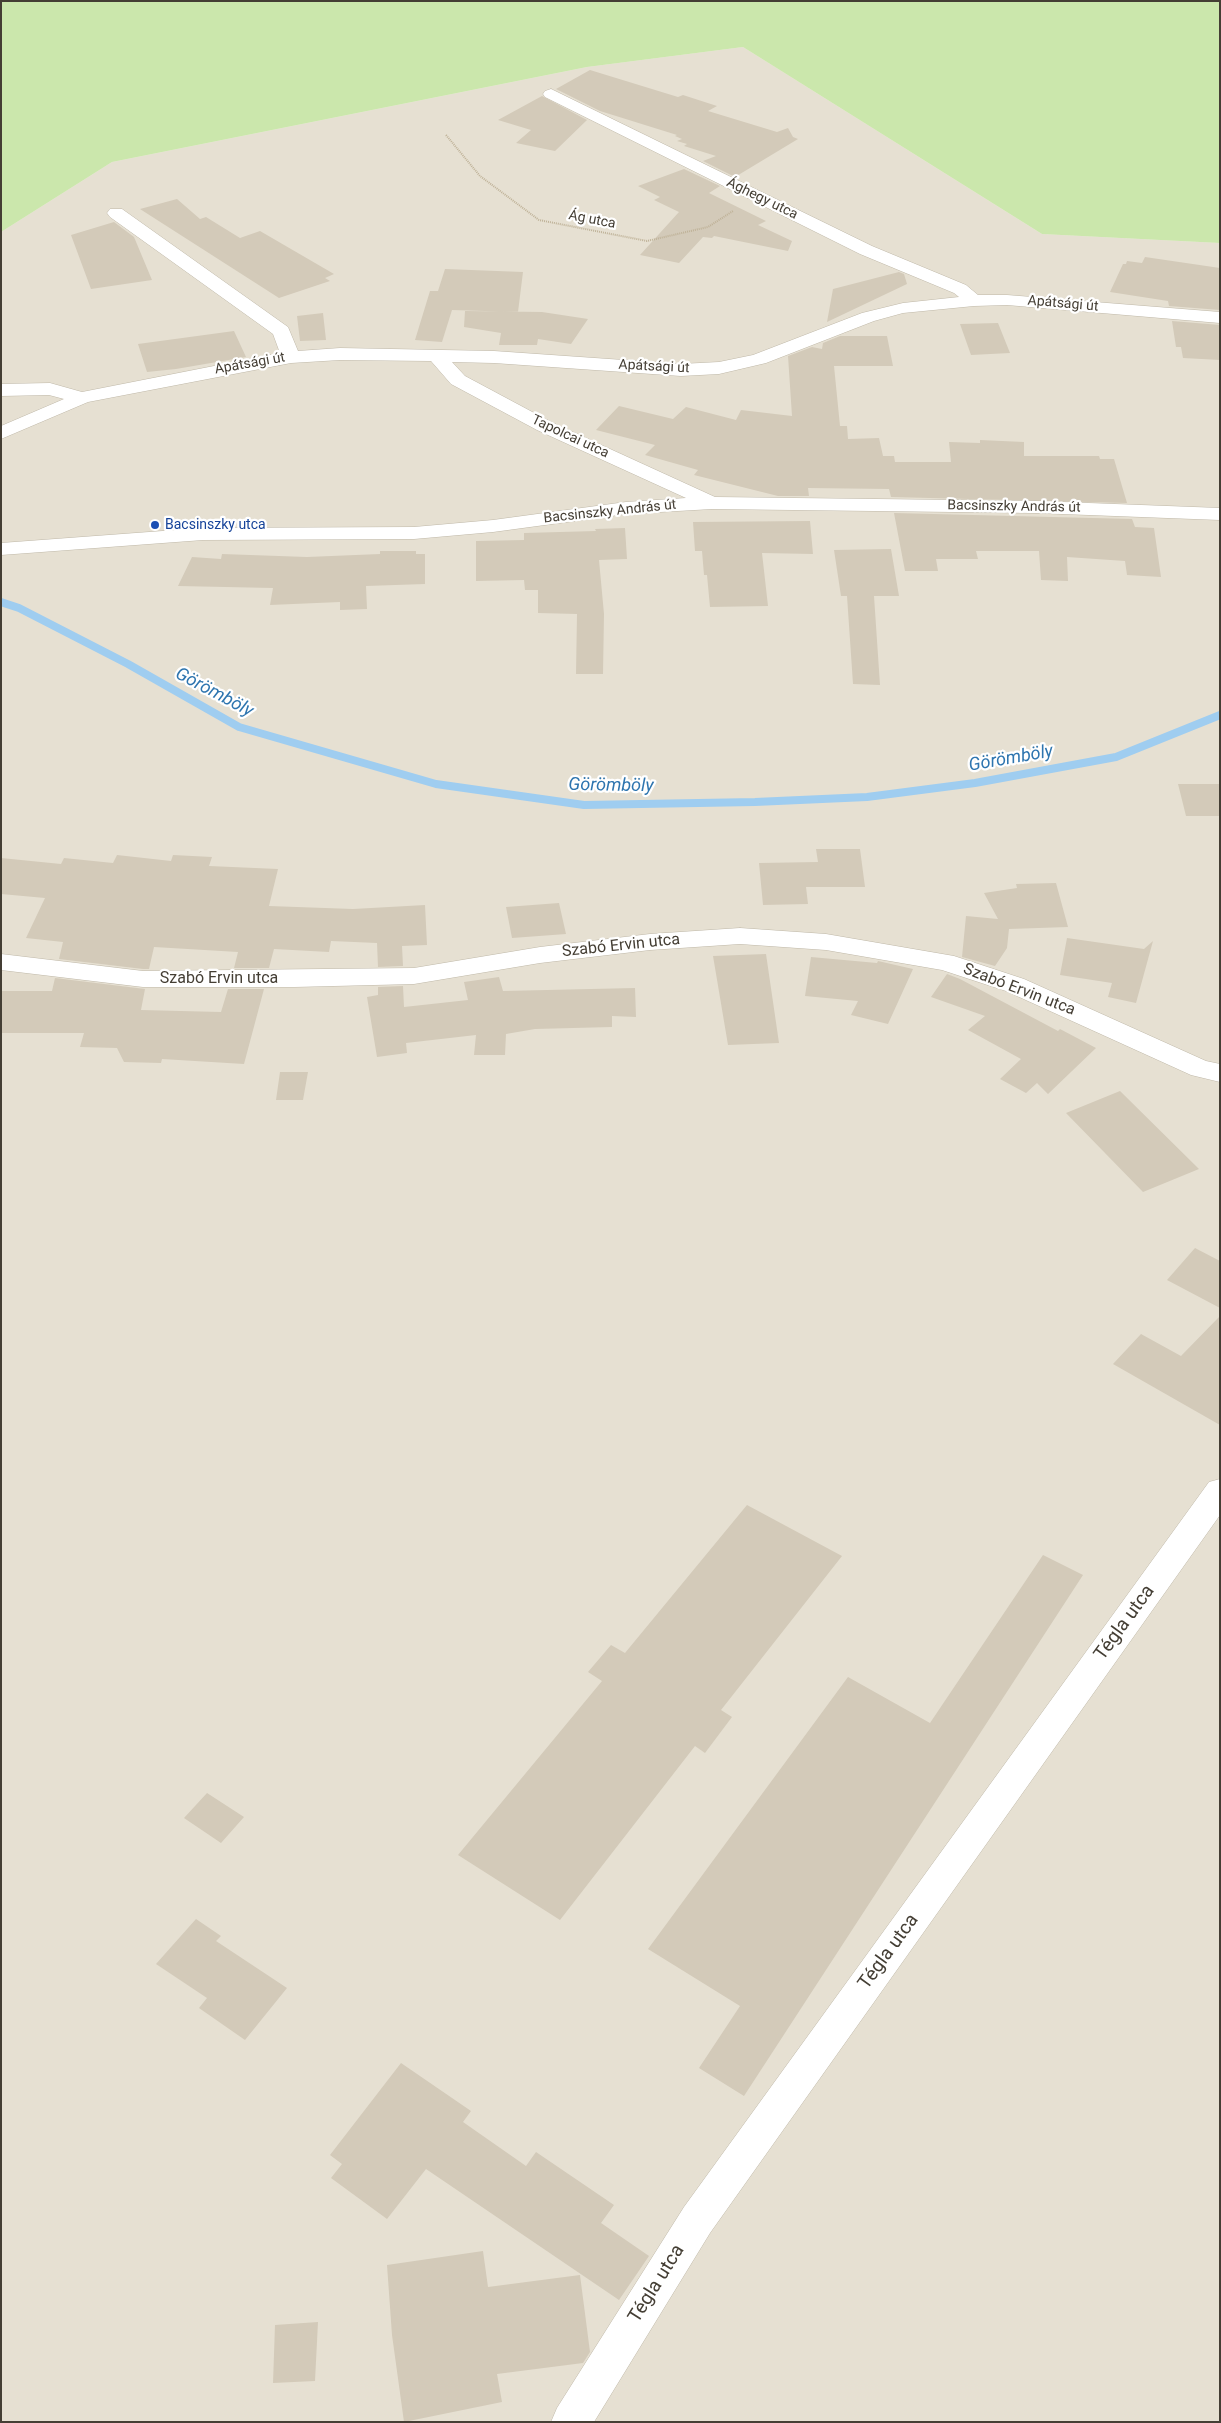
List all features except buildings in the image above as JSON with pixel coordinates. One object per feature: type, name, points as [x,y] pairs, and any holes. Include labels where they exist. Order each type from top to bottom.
[{"type":"street","name":"Ághegy utca","points":[[551,94],[866,250],[960,289],[974,301]]},
{"type":"street","points":[[116,213],[281,331],[291,357]]},
{"type":"street","name":"Apátsági út","points":[[1,433],[82,398],[144,384],[291,357],[340,354],[494,357],[681,370],[719,368],[759,359],[868,317],[903,308],[974,301],[1007,300],[1220,318]]},
{"type":"street","name":"Tapolcai utca","points":[[437,357],[458,380],[544,426],[712,503]]},
{"type":"street","points":[[1,390],[50,389],[82,398]]},
{"type":"street","name":"Bacsinszky András út","points":[[1,548],[203,534],[414,533],[493,526],[626,508],[712,503],[1036,507],[1220,514]]},
{"type":"street","name":"Szabó Ervin utca","points":[[1,962],[143,979],[304,979],[414,976],[540,955],[650,942],[740,936],[826,942],[945,962],[1006,982],[1200,1069],[1220,1073]]},
{"type":"street","name":"Tégla utca","points":[[571,2422],[697,2220],[1220,1491]]},
{"type":"path","name":"Ág utca","points":[[446,135],[480,176],[539,220],[647,241],[708,228],[756,196]]},
{"type":"shaded area","points":[[743,47],[1042,234],[1220,243],[1220,2422],[1,2422],[1,232],[112,162],[587,67]]},
{"type":"green space","points":[[1,1],[1220,1],[1220,243],[1042,234],[743,47],[587,67],[112,162],[1,232]]},
{"type":"waterway","name":"Görömböly","points":[[1,602],[19,608],[128,664],[239,727],[436,784],[584,805],[755,802],[867,797],[975,783],[1116,757],[1220,715]]},
{"type":"place","name":"Bacsinszky utca","points":[[155,525]]}]
